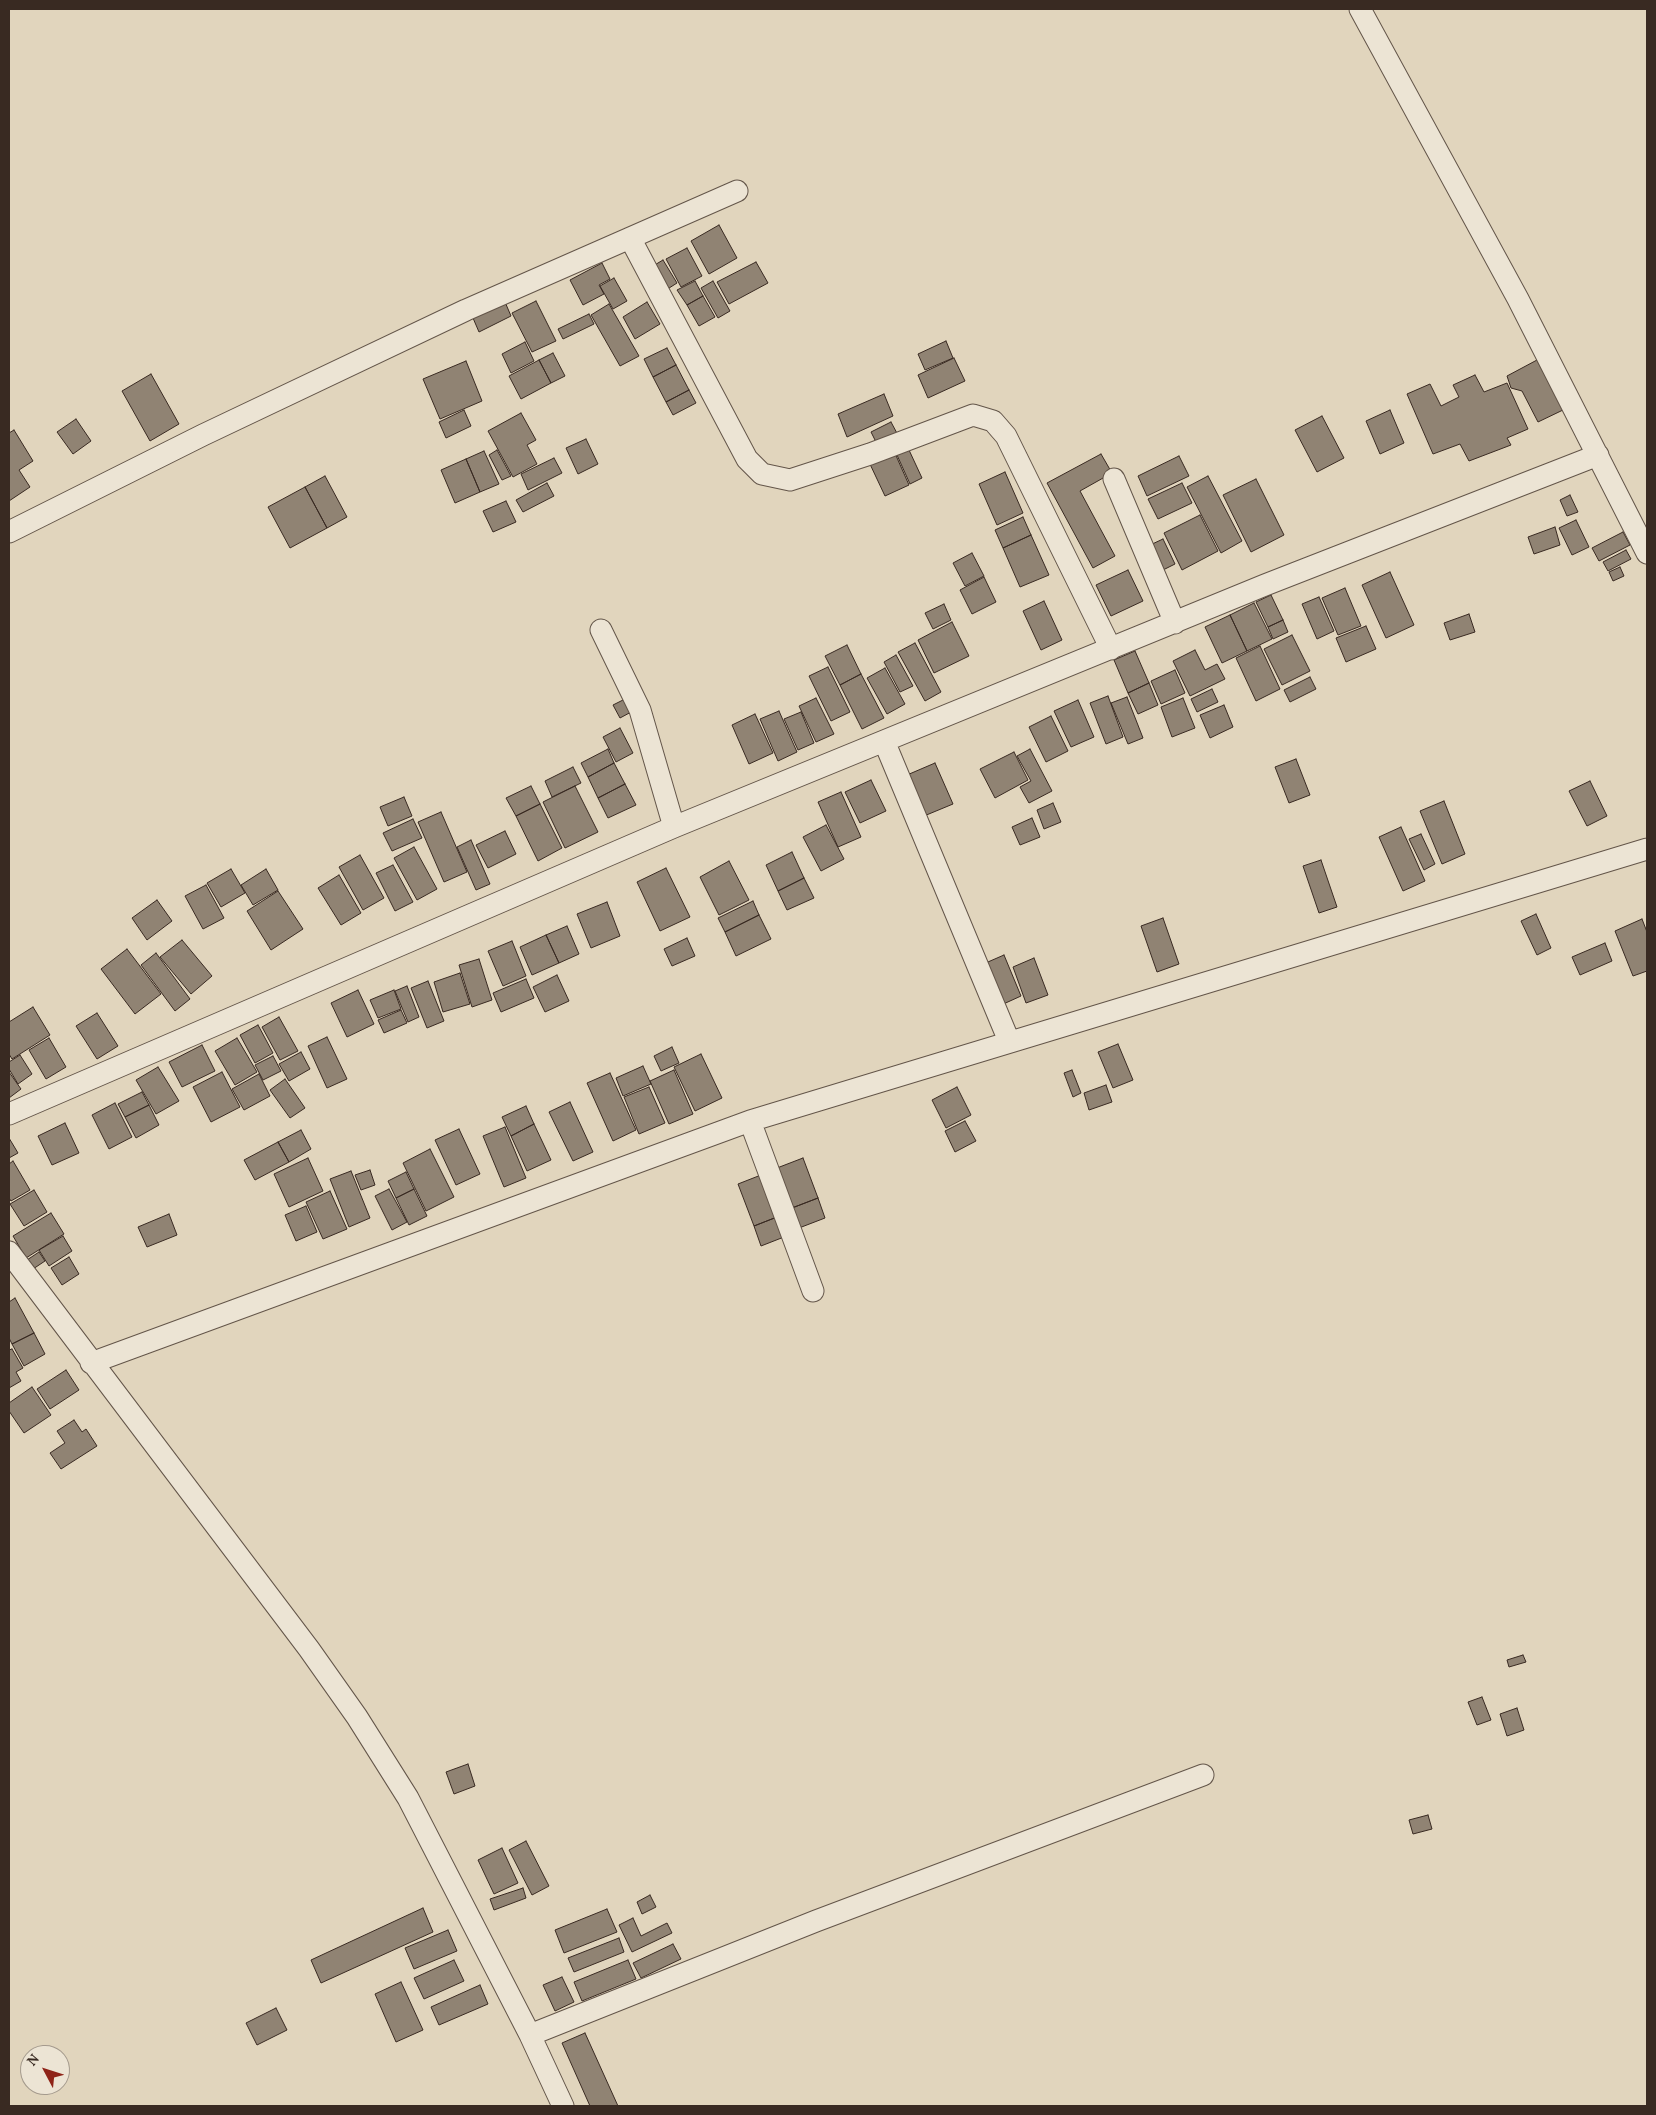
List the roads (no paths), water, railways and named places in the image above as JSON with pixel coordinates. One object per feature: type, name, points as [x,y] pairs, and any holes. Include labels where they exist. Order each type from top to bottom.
[{"type":"street","points":[[1360,9],[1518,299],[1647,553]]},
{"type":"street","points":[[9,532],[202,435],[448,318],[737,191]]},
{"type":"street","points":[[630,238],[747,459],[762,474],[790,480],[870,454],[973,415],[993,421],[1006,436],[1111,649]]},
{"type":"street","points":[[9,1114],[674,827],[1175,622],[1598,455]]},
{"type":"street","points":[[1114,478],[1175,622]]},
{"type":"street","points":[[601,630],[640,710],[674,827]]},
{"type":"street","points":[[884,742],[1009,1042]]},
{"type":"street","points":[[91,1363],[750,1121],[1647,849]]},
{"type":"street","points":[[750,1121],[813,1291]]},
{"type":"street","points":[[9,1252],[308,1649],[357,1717],[408,1798],[530,2035],[563,2106]]},
{"type":"street","points":[[530,2035],[816,1921],[1203,1775]]}]
